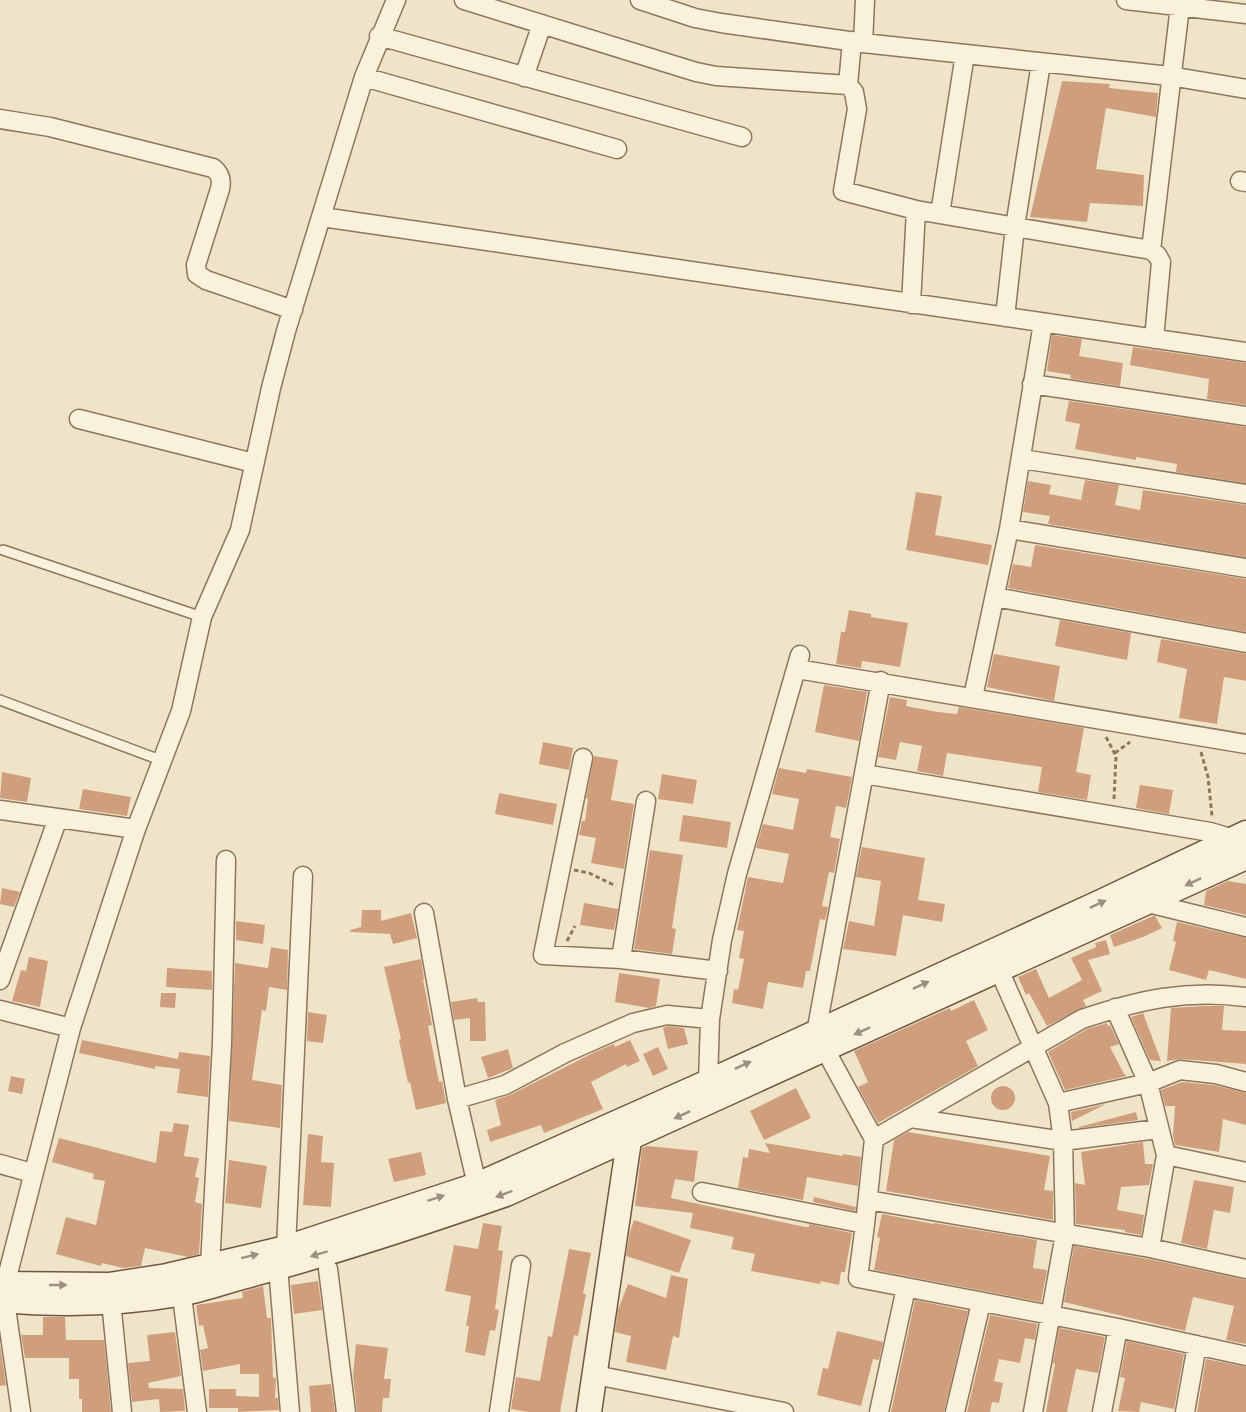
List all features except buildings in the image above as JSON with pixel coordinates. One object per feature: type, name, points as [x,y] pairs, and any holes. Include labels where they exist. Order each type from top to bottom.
[{"type":"main road","points":[[2,1293],[109,1285],[180,1284],[210,1266],[282,1257],[631,1127],[820,1041],[1101,902],[1242,843]]},
{"type":"main road","points":[[2,1293],[111,1301],[436,1218],[506,1194],[631,1127],[708,1082],[820,1041],[999,970],[1148,903],[1242,843]]},
{"type":"main road","points":[[589,1412],[631,1127]]},
{"type":"street","points":[[21,1412],[2,1293],[70,1028],[136,829],[181,711],[202,616],[240,530],[270,388],[292,310],[364,77],[396,0]]},
{"type":"street","points":[[464,0],[716,76],[848,85],[854,92],[856,109],[843,191],[916,210],[1151,250],[1161,262],[1154,339]]},
{"type":"street","points":[[640,0],[695,18],[721,23],[857,42],[1170,76],[1246,89]]},
{"type":"street","points":[[848,85],[865,0]]},
{"type":"street","points":[[1126,0],[1246,14]]},
{"type":"street","points":[[1151,250],[1180,6]]},
{"type":"street","points":[[524,77],[542,24]]},
{"type":"street","points":[[380,36],[742,137]]},
{"type":"street","points":[[940,214],[966,54]]},
{"type":"street","points":[[1005,317],[1015,227],[1041,63]]},
{"type":"street","points":[[364,77],[617,149]]},
{"type":"street","points":[[0,119],[74,132],[213,168],[222,180],[196,265],[197,274],[206,280],[292,310]]},
{"type":"street","points":[[911,304],[916,210]]},
{"type":"street","points":[[322,217],[1246,352]]},
{"type":"street","points":[[974,697],[1022,459],[1042,323]]},
{"type":"street","points":[[1032,384],[1246,416]]},
{"type":"street","points":[[79,419],[254,463]]},
{"type":"street","points":[[1022,459],[1246,494]]},
{"type":"street","points":[[1009,529],[1246,568]]},
{"type":"street","points":[[995,597],[1246,643]]},
{"type":"street","points":[[708,1082],[710,1019],[737,874],[798,662],[881,681],[1246,744]]},
{"type":"street","points":[[881,681],[820,1041],[874,1139],[858,1278],[1118,1328],[1246,1356]]},
{"type":"street","points":[[583,758],[543,955],[621,959],[718,971]]},
{"type":"street","points":[[864,774],[1210,832],[1242,843]]},
{"type":"street","points":[[621,959],[646,801]]},
{"type":"street","points":[[1,812],[136,829]]},
{"type":"street","points":[[0,980],[58,818]]},
{"type":"street","points":[[210,1266],[222,1043],[226,860]]},
{"type":"street","points":[[290,1412],[282,1257],[303,876]]},
{"type":"street","points":[[1148,903],[1246,927]]},
{"type":"street","points":[[424,913],[457,1099],[477,1185]]},
{"type":"street","points":[[999,970],[1032,1049],[1058,1103],[1063,1141],[1065,1234],[1033,1412]]},
{"type":"street","points":[[874,1139],[1082,1020],[1115,1008],[1166,996],[1209,994],[1246,997]]},
{"type":"street","points":[[1115,1008],[1148,1083],[1166,1155],[1150,1248]]},
{"type":"street","points":[[0,1010],[70,1028]]},
{"type":"street","points":[[457,1099],[505,1085],[565,1053],[633,1023],[667,1015],[710,1019]]},
{"type":"street","points":[[1058,1103],[1148,1083],[1180,1070],[1216,1074],[1246,1082]]},
{"type":"street","points":[[911,1118],[1063,1141],[1158,1129]]},
{"type":"street","points":[[1166,1155],[1246,1172]]},
{"type":"street","points":[[0,1164],[32,1173]]},
{"type":"street","points":[[702,1192],[865,1224]]},
{"type":"street","points":[[868,1200],[1150,1248],[1246,1269]]},
{"type":"street","points":[[499,1412],[521,1265]]},
{"type":"street","points":[[328,1269],[346,1412]]},
{"type":"street","points":[[180,1284],[197,1412]]},
{"type":"street","points":[[879,1412],[906,1288]]},
{"type":"street","points":[[111,1301],[122,1412]]},
{"type":"street","points":[[955,1412],[981,1303]]},
{"type":"street","points":[[1102,1412],[1118,1328]]},
{"type":"street","points":[[1185,1412],[1197,1345]]},
{"type":"street","points":[[595,1375],[784,1412]]},
{"type":"lane","points":[[3,550],[202,616]]},
{"type":"lane","points":[[0,700],[163,761]]},
{"type":"path","points":[[1089,717],[1109,740],[1116,756],[1116,786],[1112,815]]},
{"type":"path","points":[[1192,735],[1204,758],[1208,777],[1212,799],[1210,832]]},
{"type":"path","points":[[561,867],[589,873],[618,887]]}]
